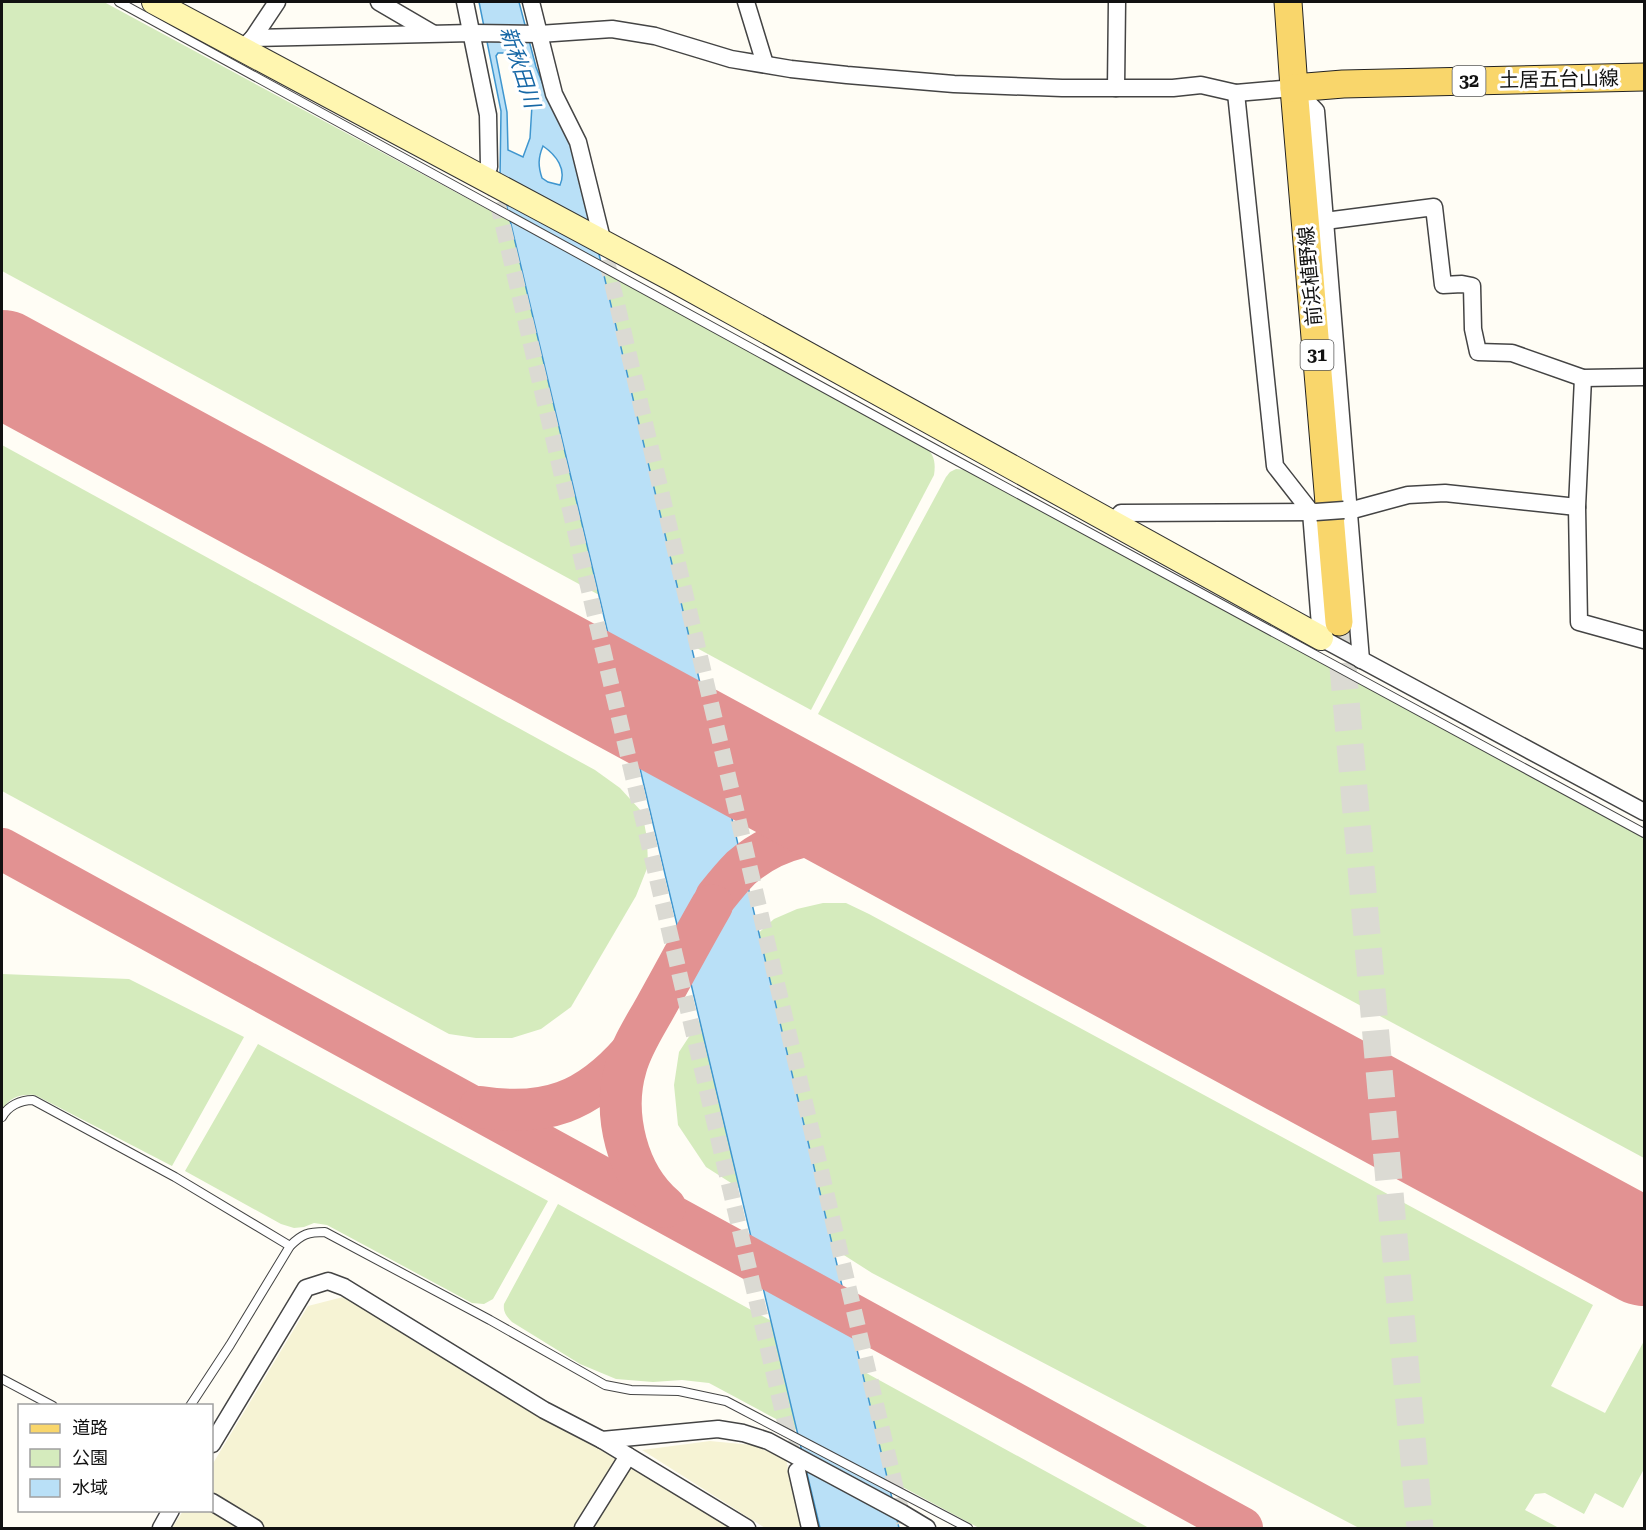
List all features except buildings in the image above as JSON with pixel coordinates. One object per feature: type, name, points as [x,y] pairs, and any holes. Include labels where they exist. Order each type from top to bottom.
[{"type":"main road","name":"前浜植野線","points":[[1288,2],[1330,630]]},
{"type":"main road","name":"土居五台山線","points":[[1294,88],[1343,84],[1644,77]]},
{"type":"street","points":[[154,2],[248,43],[1113,522],[1330,630],[1360,660],[1644,812]]},
{"type":"street","points":[[248,43],[276,2]]},
{"type":"street","points":[[380,2],[433,34]]},
{"type":"street","points":[[465,2],[476,33],[488,115],[489,167]]},
{"type":"street","points":[[531,2],[535,34],[554,94],[578,142],[601,235]]},
{"type":"street","points":[[746,2],[765,64]]},
{"type":"street","points":[[1116,88],[1117,2]]},
{"type":"street","points":[[248,43],[433,34],[535,34],[612,29],[655,36],[731,59],[847,75],[954,84],[1062,88],[1173,88],[1202,85],[1236,93],[1294,88],[1316,111],[1346,511],[1360,660]]},
{"type":"street","points":[[1236,93],[1275,466],[1314,512],[1330,630]]},
{"type":"street","points":[[1325,221],[1434,207],[1443,285],[1472,286],[1473,328],[1478,352],[1512,354],[1583,378],[1644,377]]},
{"type":"street","points":[[1583,378],[1577,507],[1579,622],[1644,640]]},
{"type":"street","points":[[1113,522],[1121,513],[1346,511],[1407,495],[1445,493],[1577,507]]},
{"type":"street","points":[[213,1442],[306,1288],[328,1281],[344,1287],[544,1410],[602,1440],[747,1528]]},
{"type":"street","points":[[602,1440],[718,1429],[743,1433],[768,1442],[927,1528]]},
{"type":"street","points":[[583,1528],[628,1456]]},
{"type":"street","points":[[797,1471],[810,1528]]},
{"type":"street","points":[[213,1503],[255,1528]]},
{"type":"street","points":[[161,1528],[170,1512]]},
{"type":"lane","points":[[119,2],[950,457],[1644,833]]},
{"type":"lane","points":[[2,1117],[5,1111],[12,1106],[26,1100],[33,1100],[175,1177],[290,1246]]},
{"type":"lane","points":[[191,1404],[290,1246],[301,1235],[325,1232],[490,1320],[605,1385],[631,1390],[679,1391],[726,1401],[968,1528]]},
{"type":"lane","points":[[2,1379],[49,1404]]},
{"type":"shaded area","points":[[343,1297],[619,1461],[577,1528],[265,1528],[213,1496],[213,1463],[308,1306]]},
{"type":"shaded area","points":[[710,1441],[752,1445],[786,1459],[801,1528],[765,1528],[642,1450]]},
{"type":"shaded area","points":[[630,1462],[739,1528],[588,1528]]},
{"type":"shaded area","points":[[213,1511],[246,1528],[172,1528],[182,1512]]},
{"type":"green space","points":[[2,2],[104,2],[927,448],[933,458],[934,475],[811,710],[2,271]]},
{"type":"green space","points":[[2,445],[595,770],[620,788],[642,812],[647,838],[648,866],[636,896],[571,1007],[541,1029],[512,1038],[476,1038],[449,1034],[2,791]]},
{"type":"green space","points":[[956,469],[968,470],[1644,838],[1644,1158],[818,714],[946,477]]},
{"type":"green space","points":[[823,903],[846,903],[869,914],[1593,1305],[1551,1386],[1605,1413],[1644,1341],[1644,1469],[1623,1508],[1595,1493],[1584,1514],[1545,1493],[1535,1494],[1525,1510],[1559,1528],[1359,1528],[872,1273],[706,1167],[678,1125],[674,1085],[679,1052],[755,936],[774,919],[797,909]]},
{"type":"green space","points":[[2,974],[129,979],[244,1037],[172,1166],[35,1095],[16,1097],[2,1110]]},
{"type":"green space","points":[[258,1044],[548,1201],[493,1299],[484,1304],[472,1303],[327,1225],[314,1223],[294,1228],[281,1224],[185,1171]]},
{"type":"green space","points":[[558,1204],[1149,1528],[979,1528],[709,1383],[682,1380],[653,1382],[616,1379],[580,1364],[512,1322],[504,1309],[504,1304]]},
{"type":"water","name":"新秋田川","points":[[479,2],[519,2],[536,67],[548,97],[574,148],[899,1528],[820,1528],[500,178],[501,111]],"holes":[[[498,53],[504,53],[512,60],[523,90],[532,105],[530,138],[523,157],[508,150],[507,112],[496,56]],[[543,146],[559,163],[562,173],[560,185],[542,178],[539,162]]]},
{"type":"taxiway","points":[[716,897],[731,878],[754,858],[769,849],[801,837],[817,834],[851,834],[872,838],[903,851]]},
{"type":"taxiway","points":[[2,849],[1242,1528]]},
{"type":"taxiway","points":[[665,1207],[652,1194],[632,1161],[622,1124],[622,1085],[635,1043],[712,905]]},
{"type":"taxiway","points":[[480,1107],[525,1110],[564,1102],[598,1083],[631,1052]]},
{"type":"runway","points":[[2,363],[1644,1253]]},
{"type":"tunnel","points":[[492,179],[795,1464]]},
{"type":"tunnel","points":[[601,236],[904,1523]]},
{"type":"tunnel","points":[[1339,622],[1420,1528]]}]
